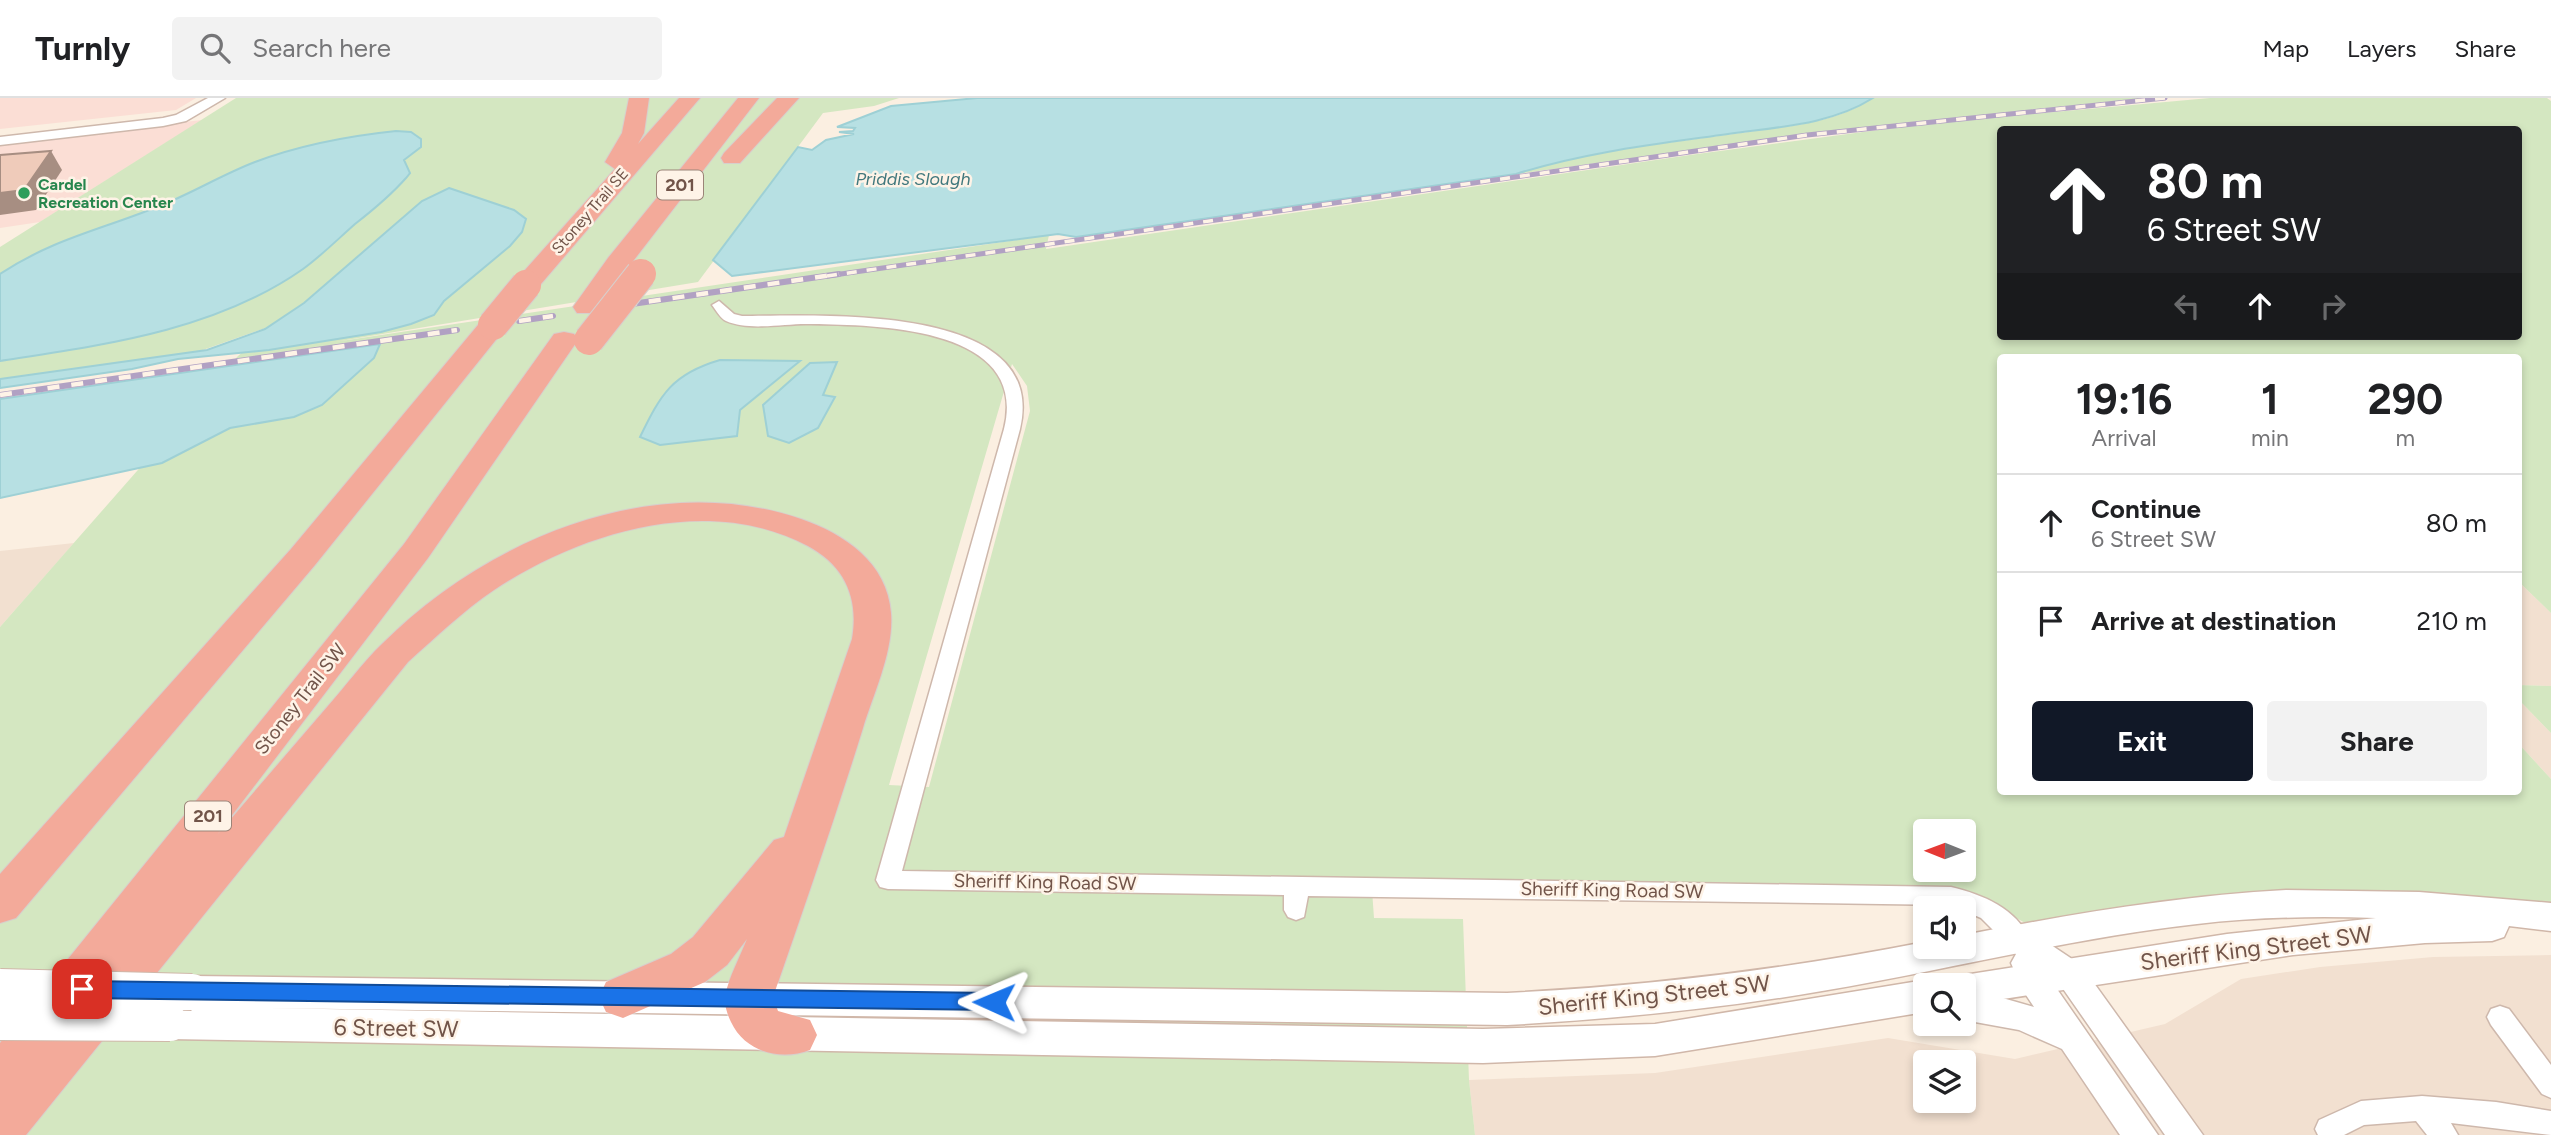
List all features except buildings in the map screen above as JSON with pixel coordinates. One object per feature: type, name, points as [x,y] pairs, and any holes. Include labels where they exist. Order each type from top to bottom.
[{"type":"highway","name":"Stoney Trail SE","points":[[0,905],[303,556],[526,285],[690,98]]},
{"type":"highway","name":"201","points":[[577,340],[586,307],[750,98]]},
{"type":"highway","points":[[717,177],[760,125],[789,98]]},
{"type":"highway","points":[[550,257],[629,142],[638,118],[639,99]]},
{"type":"highway","points":[[577,340],[643,272],[659,250]]},
{"type":"highway","name":"Stoney Trail SW","points":[[0,1081],[416,551],[577,340]]},
{"type":"highway","points":[[0,1127],[395,653],[484,580],[523,557],[567,538],[650,517],[690,512],[724,512],[787,523],[841,549],[867,585],[874,616],[863,668],[820,799],[749,997],[750,1016],[758,1026],[769,1032],[792,1035]]},
{"type":"highway","points":[[623,997],[688,968],[710,951],[773,876],[804,831],[820,799]]},
{"type":"main road","name":"Sheriff King Street SW","points":[[749,997],[1402,1008],[1609,1004],[1822,976],[2195,910],[2285,904],[2387,902],[2551,917]]},
{"type":"main road","name":"Sheriff King Street SW","points":[[1976,988],[2251,944],[2333,934],[2446,927],[2551,927]]},
{"type":"main road","name":"6 Street SW","points":[[0,988],[749,997]]},
{"type":"main road","name":"Sheriff King Street SW","points":[[792,1035],[1442,1046],[1564,1045],[1655,1040],[1913,1000]]},
{"type":"main road","name":"6 Street SW","points":[[0,1022],[792,1035]]},
{"type":"street","points":[[0,141],[163,122],[181,118],[218,98]]},
{"type":"street","name":"Sheriff King Road SW","points":[[719,305],[729,317],[742,320],[882,323],[934,331],[991,357],[1009,376],[1016,392],[1012,429],[888,880],[1951,896],[1990,908],[2006,920],[2019,940]]},
{"type":"street","points":[[1296,886],[1296,910]]},
{"type":"street","points":[[2019,940],[2070,974],[2185,1135]]},
{"type":"street","points":[[2019,940],[2033,980],[2140,1135]]},
{"type":"street","points":[[1976,1007],[2024,1016],[2074,1040]]},
{"type":"street","points":[[2500,1017],[2551,1086]]},
{"type":"street","points":[[2329,1129],[2361,1113],[2422,1108],[2496,1114],[2551,1124]]},
{"type":"street","points":[[2422,1108],[2444,1135]]},
{"type":"shaded area","points":[[0,98],[196,98],[176,110],[0,129]]},
{"type":"shaded area","points":[[202,120],[40,222],[0,228],[0,143]]},
{"type":"shaded area","points":[[74,543],[0,627],[0,551]]},
{"type":"shaded area","points":[[2522,585],[2551,613],[2551,686],[2522,685]]},
{"type":"shaded area","points":[[2522,703],[2551,733],[2551,779],[2522,747]]},
{"type":"shaded area","points":[[2551,955],[2551,1135],[1475,1135],[1469,1080],[1655,1073],[1888,1038],[1961,1050],[1913,1050],[1913,1113],[1976,1113],[1976,1053],[2015,1059],[2165,1024],[2241,979],[2320,967],[2433,957]]},
{"type":"green space","points":[[236,98],[899,98],[874,106],[823,113],[698,282],[334,342],[1049,235],[1046,249],[1690,155],[1931,123],[2210,98],[2547,98],[2551,101],[2551,613],[2522,585],[2522,354],[1997,354],[1997,795],[2522,795],[2522,747],[2551,779],[2551,907],[2027,924],[1993,905],[1976,905],[1976,896],[1913,896],[1913,903],[1372,890],[1374,918],[1463,919],[1469,1080],[1475,1135],[0,1135],[0,627],[238,356],[274,325],[200,351],[0,380],[0,247]],"holes":[[[1012,364],[1027,386],[1030,411],[929,787],[889,785]]]},
{"type":"green space","points":[[1873,98],[2147,98],[1809,134],[1516,174],[1596,154],[1806,124],[1841,114]]},
{"type":"green space","points":[[2522,685],[2551,686],[2551,733],[2522,703]]},
{"type":"water","name":"Priddis Slough","points":[[977,98],[1873,98],[1839,114],[1803,124],[1621,150],[1516,174],[1076,237],[1058,234],[732,276],[713,260],[798,147],[812,150],[826,140],[854,134],[839,132],[853,131],[855,128],[837,127],[891,106]]},
{"type":"water","points":[[396,131],[411,132],[421,139],[421,147],[404,160],[410,173],[388,196],[316,259],[269,290],[196,321],[157,332],[78,349],[0,361],[0,274],[20,262],[58,243],[170,202],[242,167],[272,156],[324,142]]},
{"type":"water","points":[[449,188],[514,210],[526,219],[522,232],[510,246],[444,301],[434,315],[381,332],[269,350],[178,359],[132,369],[0,388],[0,379],[207,350],[265,329],[304,303],[422,201]]},
{"type":"water","points":[[380,344],[374,358],[322,405],[294,417],[230,428],[162,463],[0,498],[0,399]]},
{"type":"water","points":[[720,360],[800,361],[740,410],[737,436],[660,445],[640,437],[662,397],[679,379]]},
{"type":"water","points":[[837,362],[823,395],[835,397],[818,428],[789,443],[768,436],[763,405],[810,363]]},
{"type":"railway","points":[[827,276],[1807,135],[2165,98]]},
{"type":"railway","points":[[625,305],[839,274]]},
{"type":"railway","points":[[519,321],[553,316]]},
{"type":"railway","points":[[0,395],[457,330]]},
{"type":"place","name":"Cardel Recreation Center","points":[[24,193]]},
{"type":"route","points":[[82,989],[994,1002]]}]
